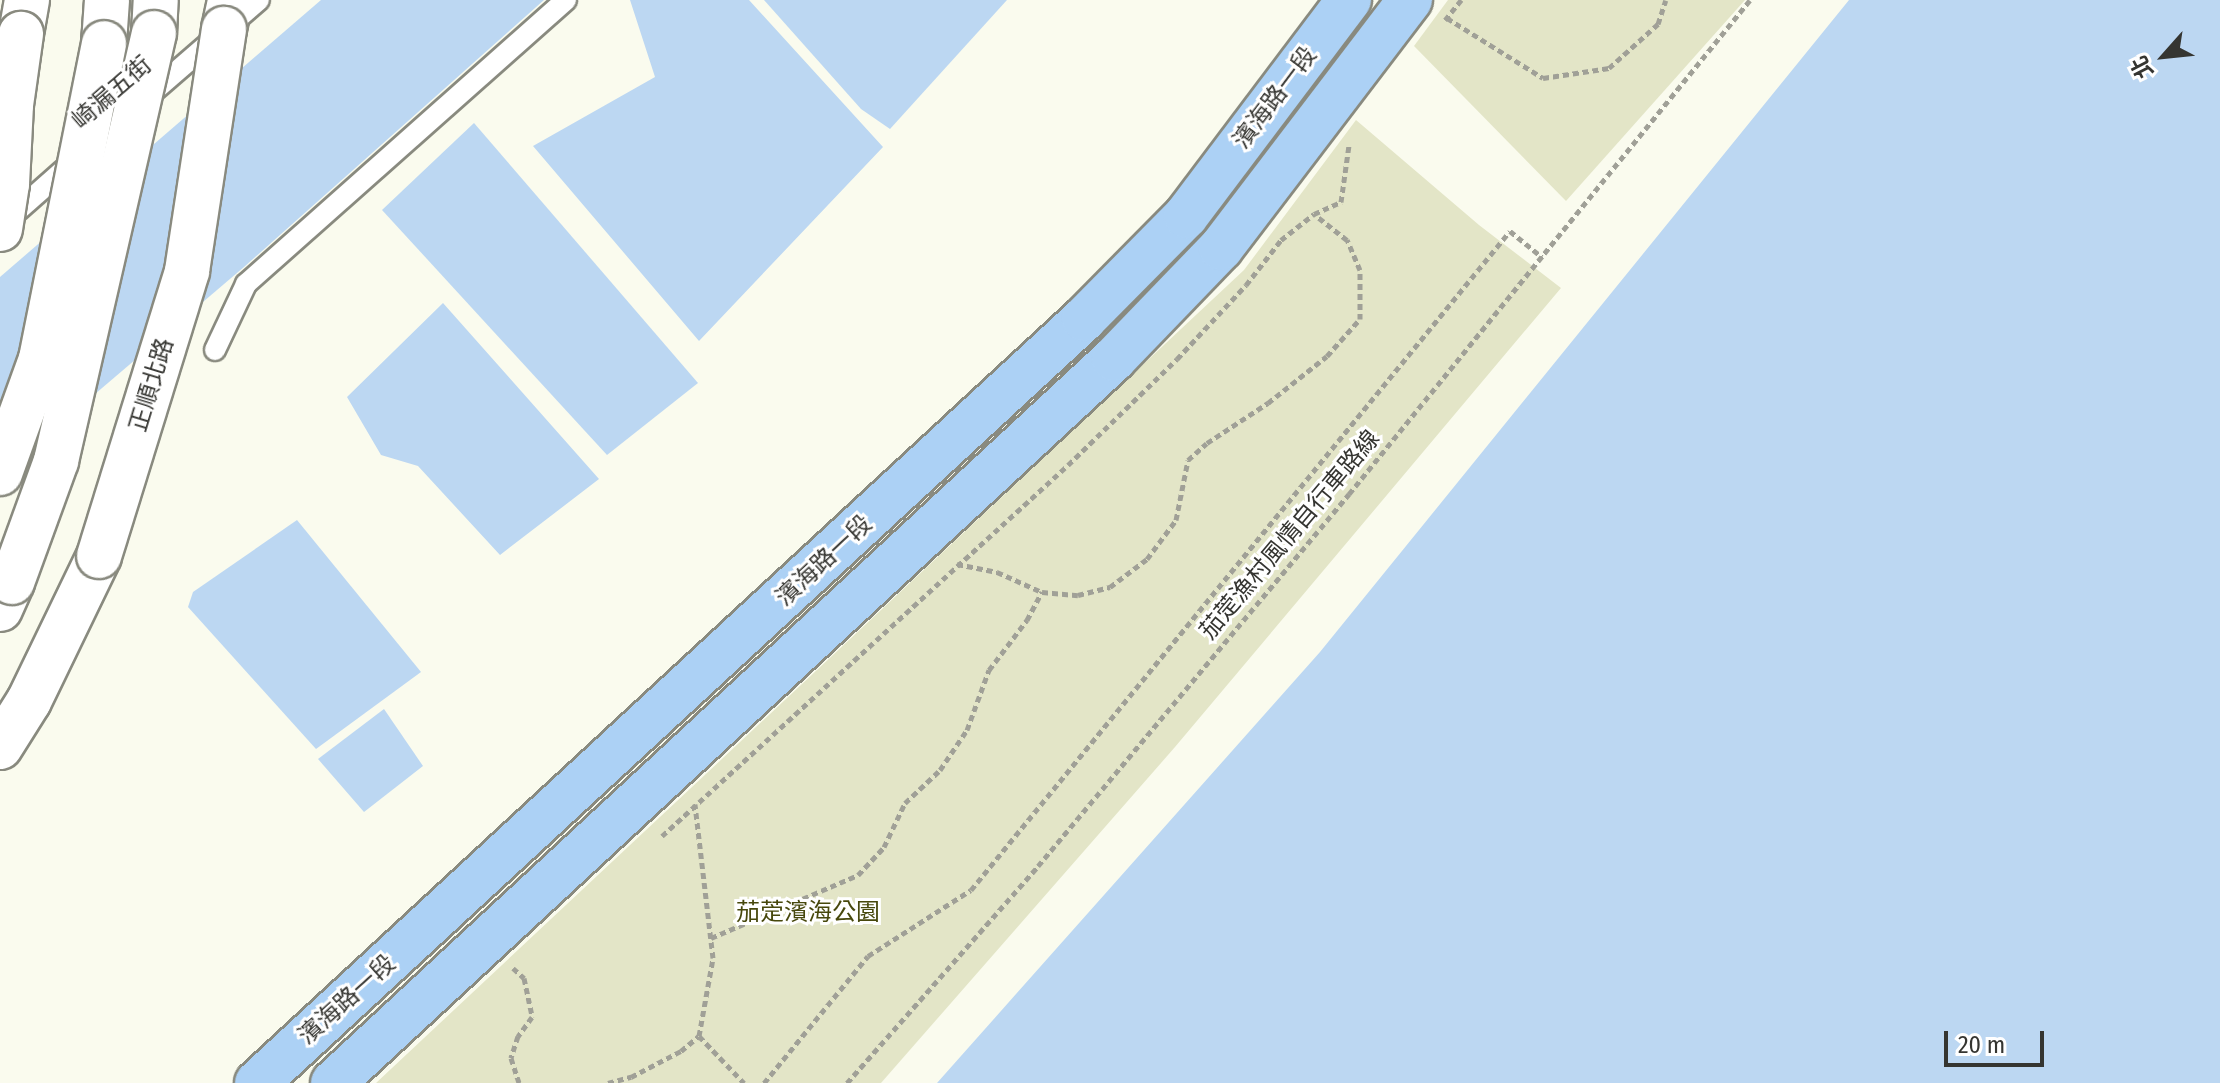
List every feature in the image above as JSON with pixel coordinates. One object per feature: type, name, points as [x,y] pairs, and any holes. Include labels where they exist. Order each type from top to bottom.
[{"type":"main road","name":"濱海路一段","points":[[257,1083],[1084,319],[1186,216],[1349,0]]},
{"type":"main road","name":"濱海路一段","points":[[333,1083],[1114,359],[1221,248],[1429,9]]},
{"type":"main road","points":[[879,510],[905,554]]},
{"type":"street","points":[[0,473],[41,359],[104,43],[107,0]]},
{"type":"street","name":"正順北路","points":[[0,747],[29,701],[99,556],[187,271],[227,15]]},
{"type":"street","points":[[6,596],[56,461],[155,16]]},
{"type":"street","points":[[0,228],[24,17]]},
{"type":"lane","name":"崎漏五街","points":[[0,228],[227,15],[259,0]]},
{"type":"lane","points":[[215,350],[246,284],[566,0]]},
{"type":"path","points":[[1429,9],[1543,78],[1609,68],[1658,24],[1666,0]]},
{"type":"path","name":"茄萣漁村風情自行車路線","points":[[847,1083],[1038,866],[1542,257],[1750,0]]},
{"type":"path","points":[[905,554],[997,572],[1042,592],[1078,595],[1110,587],[1147,559],[1176,520],[1188,460],[1315,366],[1360,319],[1360,270],[1347,240],[1314,214]]},
{"type":"path","points":[[764,1083],[868,956],[971,890],[1510,231],[1542,257]]},
{"type":"path","points":[[711,938],[858,875],[884,847],[905,803],[940,770],[967,730],[989,670],[1027,620],[1042,592]]},
{"type":"path","points":[[608,1083],[631,1077],[681,1051],[699,1036],[713,958],[696,805],[684,760]]},
{"type":"path","points":[[487,942],[524,978],[532,1017],[518,1036],[511,1058],[519,1083]]},
{"type":"path","points":[[699,1036],[744,1083]]},
{"type":"green space","points":[[1448,0],[1745,0],[1566,201],[1414,46]]},
{"type":"green space","name":"茄萣濱海公園","points":[[1356,120],[1479,225],[1561,288],[1175,747],[881,1083],[376,1083],[1244,270]]},
{"type":"water","points":[[321,0],[544,0],[244,267],[0,475],[0,277]]},
{"type":"water","points":[[630,0],[749,0],[883,147],[699,341],[533,146],[655,77]]},
{"type":"water","points":[[764,0],[1007,0],[890,129],[861,109]]},
{"type":"water","points":[[1849,0],[2220,0],[2220,1083],[937,1083],[1320,652]]},
{"type":"water","points":[[474,123],[698,383],[607,455],[382,210]]},
{"type":"water","points":[[443,303],[599,479],[500,555],[418,466],[381,455],[347,397]]},
{"type":"water","points":[[297,520],[421,672],[316,749],[188,607],[193,592]]},
{"type":"water","points":[[384,709],[423,766],[364,812],[318,759]]}]
